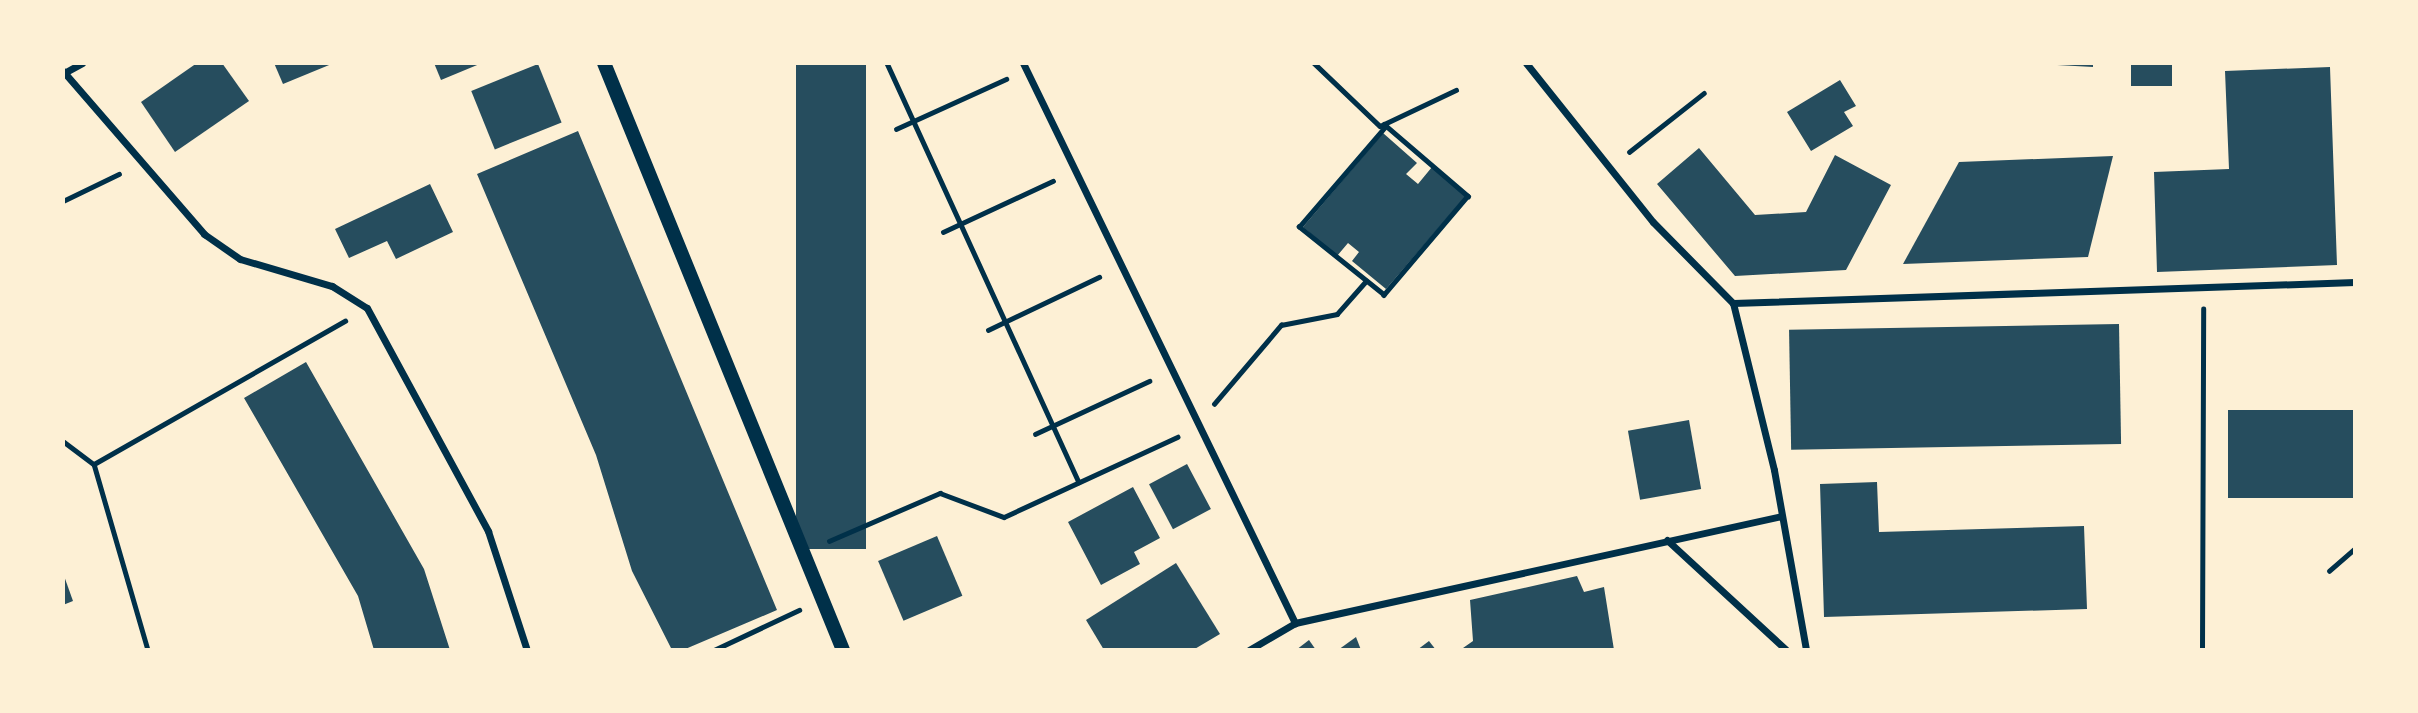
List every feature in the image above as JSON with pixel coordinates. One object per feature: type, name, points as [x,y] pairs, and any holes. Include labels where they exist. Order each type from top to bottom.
[{"type":"main road","points":[[604,63],[843,650]]},
{"type":"street","points":[[82,63],[64,72],[204,234],[240,259],[332,286],[367,308],[488,531],[527,650]]},
{"type":"street","points":[[1526,63],[1609,168],[1733,303],[1780,516],[1806,650]]},
{"type":"street","points":[[1025,66],[1295,623]]},
{"type":"street","points":[[1733,303],[2204,291],[2355,282]]},
{"type":"street","points":[[1249,650],[1295,623],[1780,516]]},
{"type":"street","points":[[1667,540],[1786,650]]},
{"type":"path","points":[[887,63],[1079,482]]},
{"type":"path","points":[[1314,63],[1385,125],[1468,196],[1384,295],[1299,227],[1385,125],[1456,90]]},
{"type":"path","points":[[896,129],[1025,66]]},
{"type":"path","points":[[1609,168],[1704,93]]},
{"type":"path","points":[[63,201],[142,163]]},
{"type":"path","points":[[943,232],[1076,171]]},
{"type":"path","points":[[988,330],[1122,266]]},
{"type":"path","points":[[802,552],[940,493],[1004,517],[1199,425],[1281,326],[1337,314],[1366,281]]},
{"type":"path","points":[[2202,650],[2204,291]]},
{"type":"path","points":[[94,464],[367,308]]},
{"type":"path","points":[[1035,434],[1172,370]]},
{"type":"path","points":[[63,441],[94,464],[148,650]]},
{"type":"path","points":[[2329,571],[2355,548]]},
{"type":"path","points":[[714,650],[822,599]]},
{"type":"building","points":[[197,63],[222,63],[249,101],[175,152],[141,102]]},
{"type":"building","points":[[274,63],[334,63],[283,84]]},
{"type":"building","points":[[434,63],[482,63],[441,80]]},
{"type":"building","points":[[796,63],[866,63],[866,549],[796,549]]},
{"type":"building","points":[[2093,63],[2093,67],[2057,65]]},
{"type":"building","points":[[2131,63],[2172,63],[2172,86],[2131,86]]},
{"type":"building","points":[[538,64],[562,122],[495,149],[471,91]]},
{"type":"building","points":[[2330,67],[2337,265],[2157,272],[2154,172],[2229,169],[2225,71]]},
{"type":"building","points":[[1840,80],[1856,106],[1844,112],[1853,126],[1811,151],[1787,112]]},
{"type":"building","points":[[578,131],[777,610],[683,650],[672,650],[632,571],[596,455],[477,174]]},
{"type":"building","points":[[1383,133],[1417,163],[1406,174],[1418,184],[1432,167],[1466,196],[1386,289],[1352,261],[1359,252],[1348,243],[1337,256],[1303,227]]},
{"type":"building","points":[[1699,148],[1755,215],[1806,212],[1835,155],[1891,185],[1846,270],[1735,276],[1657,184]]},
{"type":"building","points":[[2113,156],[2088,257],[1903,264],[1959,162]]},
{"type":"building","points":[[430,184],[453,232],[396,259],[387,241],[349,258],[335,229]]},
{"type":"building","points":[[2119,324],[2121,444],[1791,450],[1789,330]]},
{"type":"building","points":[[306,362],[424,569],[450,650],[374,650],[358,596],[244,398]]},
{"type":"building","points":[[2228,410],[2355,410],[2355,498],[2228,498]]},
{"type":"building","points":[[1689,420],[1701,489],[1640,500],[1628,431]]},
{"type":"building","points":[[1187,464],[1211,509],[1173,529],[1149,484]]},
{"type":"building","points":[[1877,482],[1879,532],[2084,526],[2087,609],[1824,617],[1820,484]]},
{"type":"building","points":[[1133,487],[1160,538],[1134,552],[1140,564],[1101,585],[1068,522]]},
{"type":"building","points":[[937,536],[962,596],[903,621],[878,561]]},
{"type":"building","points":[[1176,563],[1220,634],[1193,650],[1104,650],[1086,620]]},
{"type":"building","points":[[63,573],[73,601],[63,605]]},
{"type":"building","points":[[1577,576],[1584,592],[1604,587],[1614,650],[1463,648],[1473,641],[1470,600]]},
{"type":"building","points":[[1356,637],[1361,650],[1338,650]]},
{"type":"building","points":[[1309,640],[1316,650],[1296,650]]},
{"type":"building","points":[[1429,641],[1436,650],[1417,650]]}]
